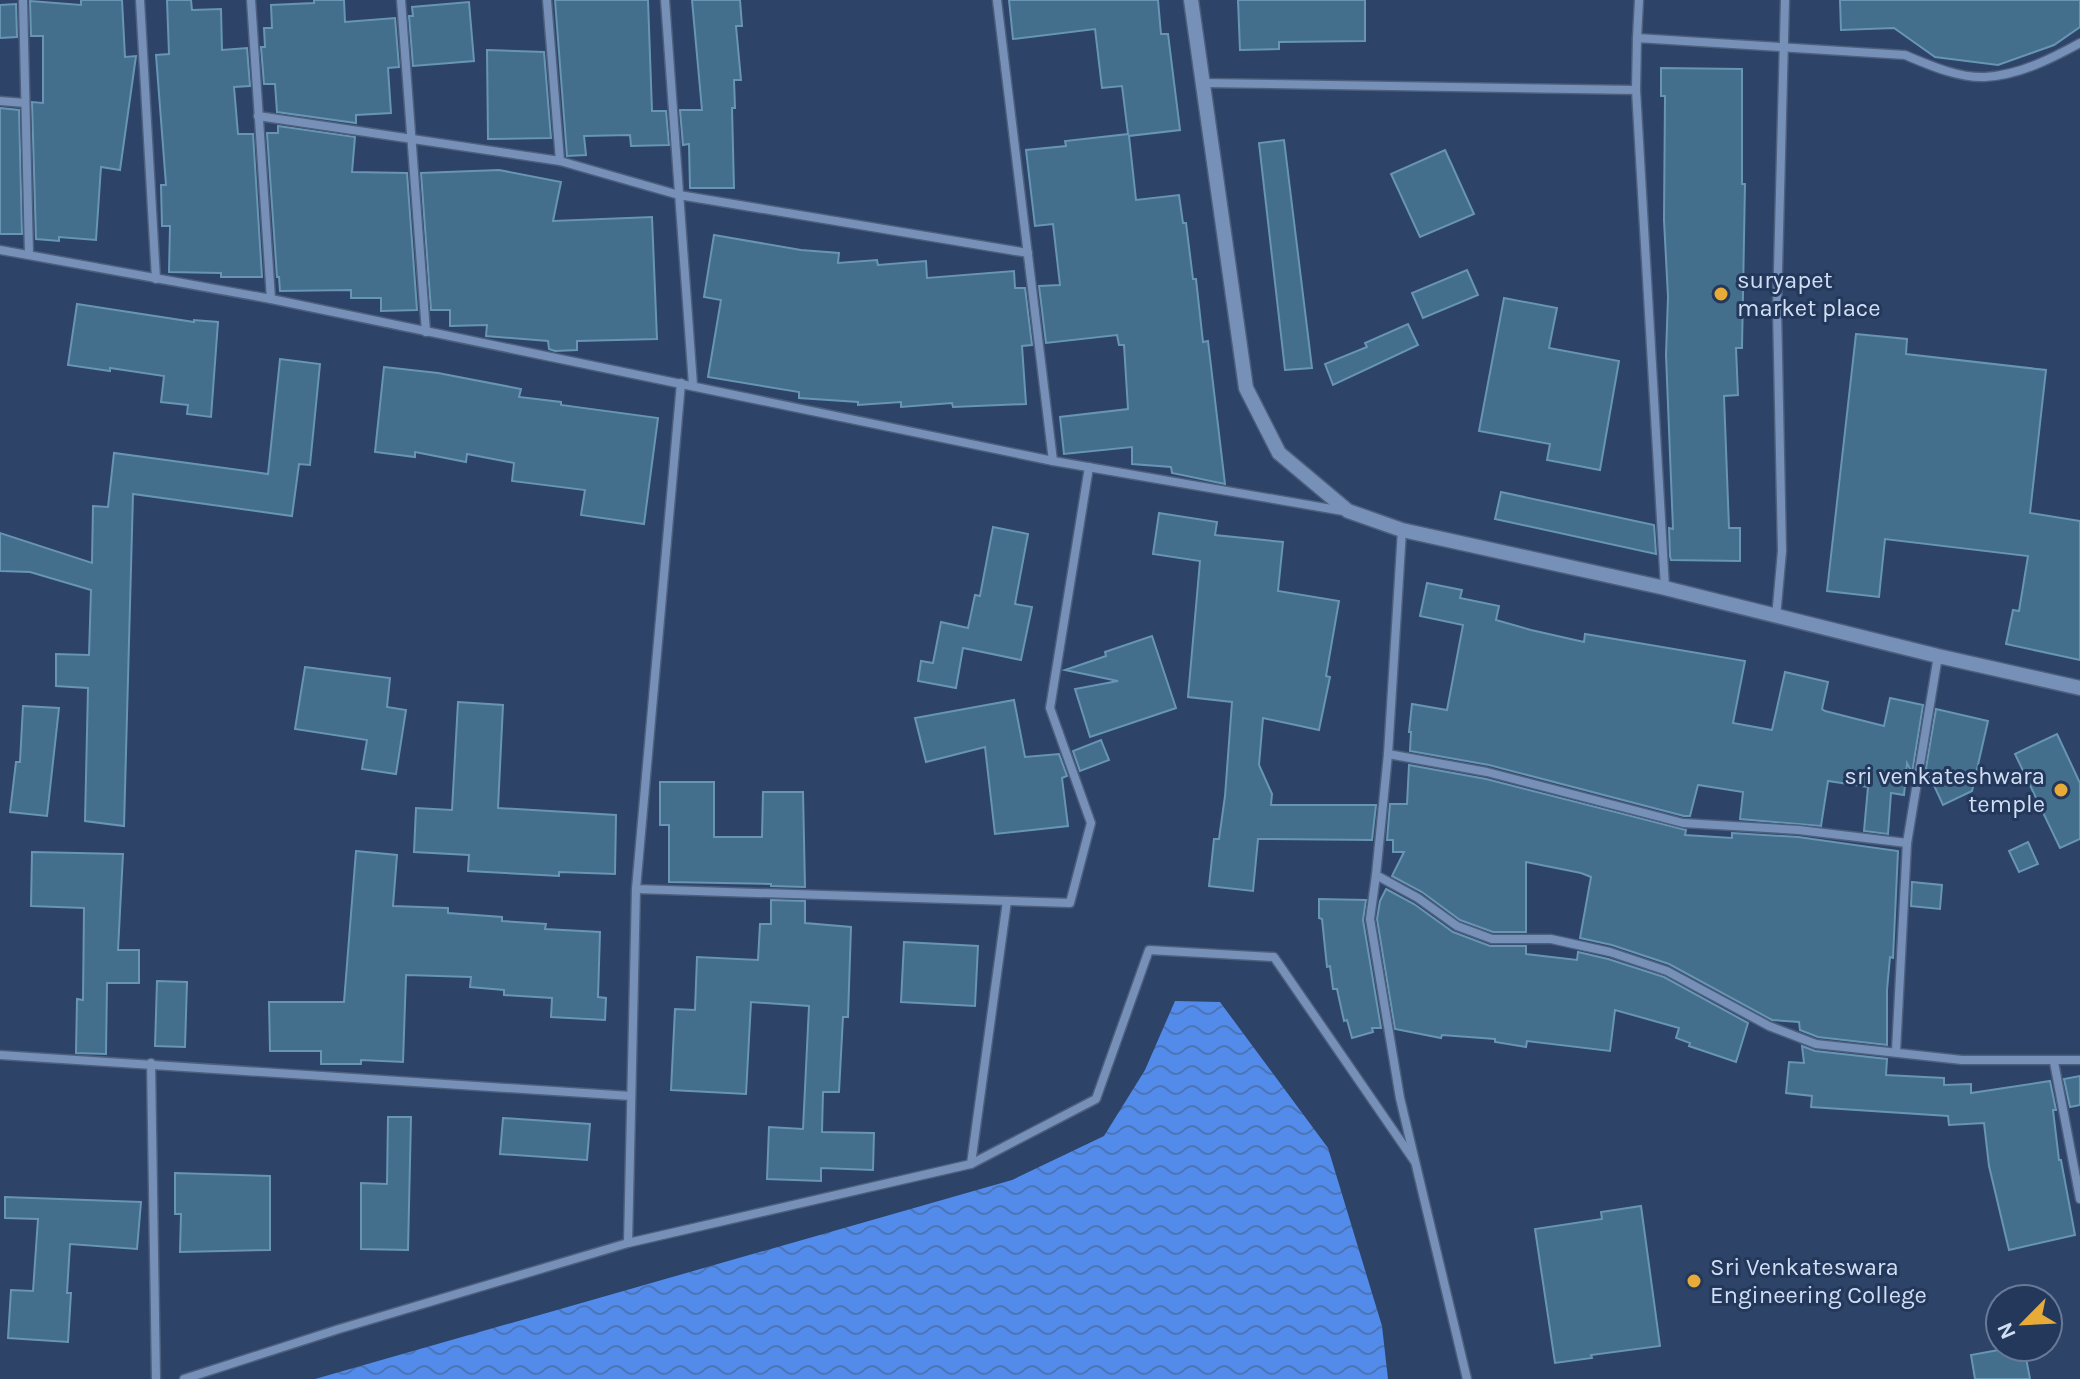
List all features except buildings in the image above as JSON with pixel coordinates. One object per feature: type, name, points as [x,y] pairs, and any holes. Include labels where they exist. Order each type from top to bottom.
[{"type":"street","points":[[23,0],[29,254]]},
{"type":"street","points":[[140,0],[156,279]]},
{"type":"street","points":[[251,0],[271,299]]},
{"type":"street","points":[[401,0],[426,332]]},
{"type":"street","points":[[547,0],[560,161]]},
{"type":"street","points":[[665,0],[693,385]]},
{"type":"street","points":[[997,0],[1053,461]]},
{"type":"street","points":[[1191,0],[1246,388],[1279,453],[1348,511]]},
{"type":"street","points":[[1639,0],[1636,90],[1665,588]]},
{"type":"street","points":[[1776,617],[1782,551],[1777,308],[1785,0]]},
{"type":"street","points":[[1637,38],[1905,55],[1940,69],[1984,77],[2041,64],[2080,43]]},
{"type":"street","points":[[1203,83],[1636,90]]},
{"type":"street","points":[[0,101],[25,103]]},
{"type":"street","points":[[258,116],[560,161],[679,195],[1028,253]]},
{"type":"street","points":[[0,250],[271,299],[1053,461],[1348,511],[1402,530],[1665,588],[2080,688]]},
{"type":"street","points":[[628,1243],[636,889],[681,383]]},
{"type":"street","points":[[636,889],[1070,903],[1091,823],[1050,708],[1089,467]]},
{"type":"street","points":[[1402,530],[1388,754],[1370,919],[1400,1098],[1467,1379]]},
{"type":"street","points":[[1896,1051],[1907,843],[1938,656]]},
{"type":"street","points":[[1388,754],[1487,772],[1683,823],[1799,830],[1907,843]]},
{"type":"street","points":[[1376,875],[1418,898],[1457,926],[1492,939],[1551,939],[1610,952],[1667,971],[1769,1026],[1816,1044],[1962,1060],[2080,1060]]},
{"type":"street","points":[[971,1164],[1007,901]]},
{"type":"street","points":[[184,1379],[339,1329],[628,1243],[971,1164],[1096,1099],[1149,950],[1274,957],[1415,1162]]},
{"type":"street","points":[[0,1055],[631,1096]]},
{"type":"street","points":[[2054,1062],[2080,1199]]},
{"type":"street","points":[[151,1063],[156,1379]]},
{"type":"water","points":[[1175,1001],[1220,1002],[1328,1148],[1382,1326],[1388,1379],[315,1379],[1012,1180],[1104,1136],[1145,1070]]},
{"type":"place","name":"suryapet market place","points":[[1721,294]]},
{"type":"place","name":"sri venkateshwara temple","points":[[2061,790]]},
{"type":"place","name":"Sri Venkateswara Engineering College","points":[[1694,1281]]}]
